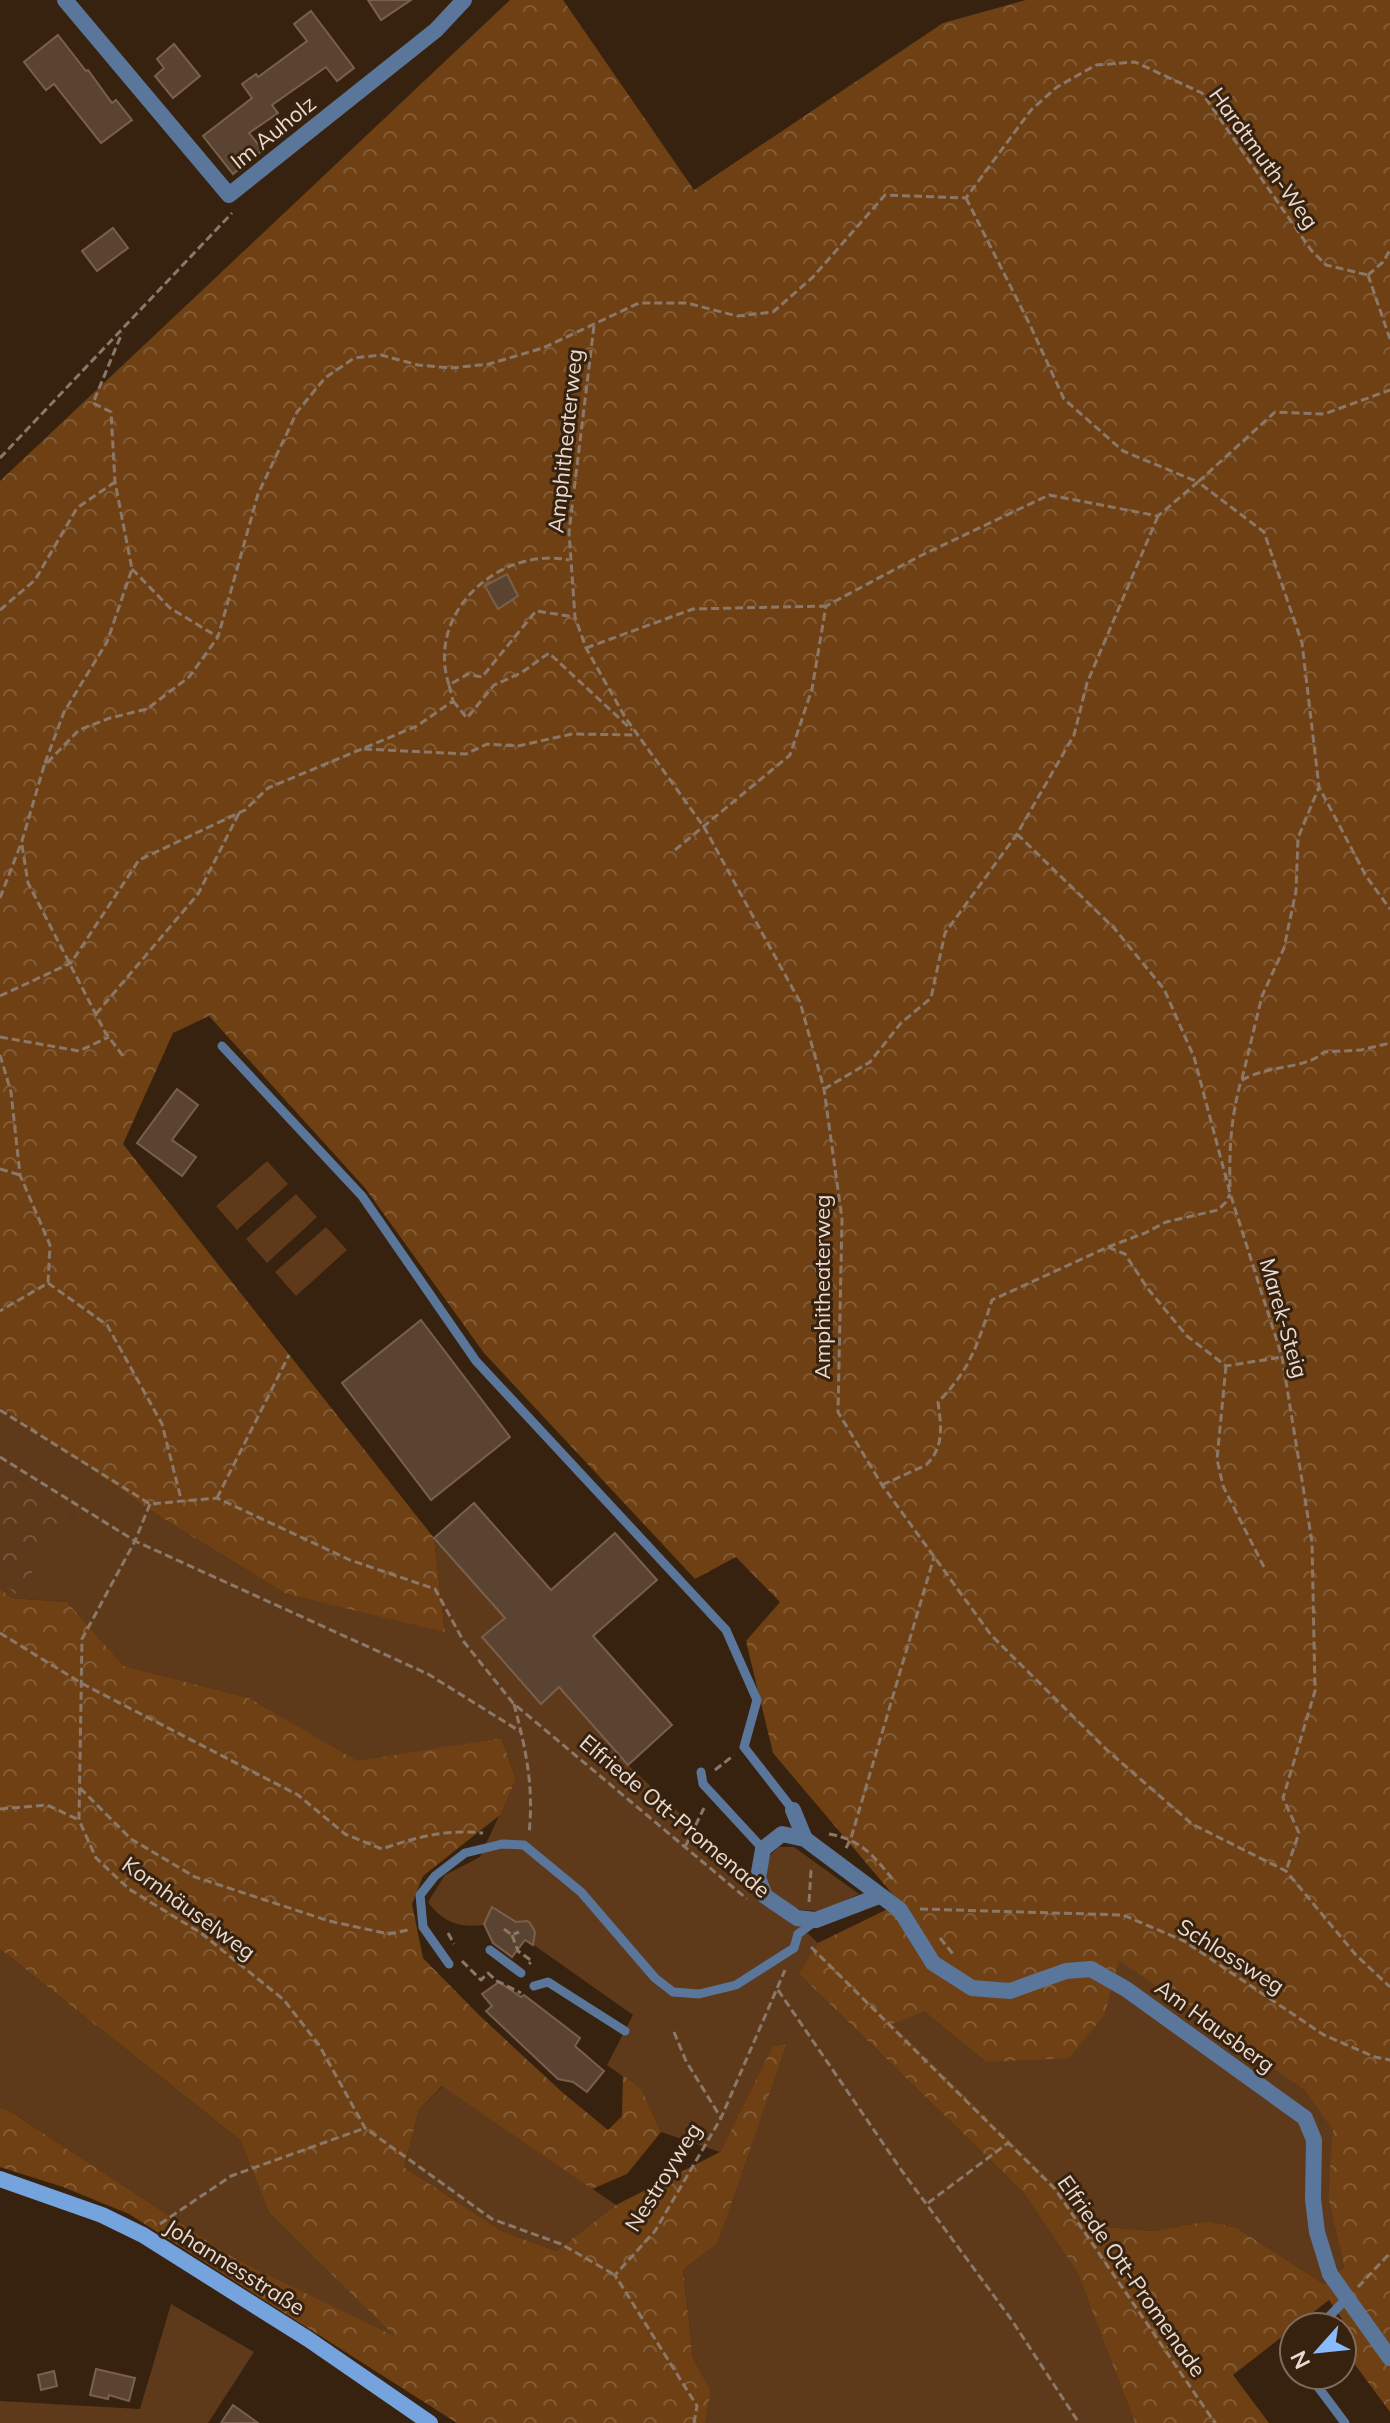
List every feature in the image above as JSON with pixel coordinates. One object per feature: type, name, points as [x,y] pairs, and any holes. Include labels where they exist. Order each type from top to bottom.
[{"type":"main road","name":"Johannesstraße","points":[[0,2179],[102,2215],[143,2235],[308,2339],[430,2423]]},
{"type":"street","name":"Im Auholz","points":[[65,0],[229,195],[436,30],[464,0]]},
{"type":"street","name":"Am Hausberg","points":[[793,1810],[805,1839],[900,1910],[933,1963],[972,1988],[1010,1991],[1066,1971],[1091,1969],[1126,1989],[1305,2118],[1314,2140],[1313,2199],[1317,2232],[1330,2274],[1390,2358]]},
{"type":"street","points":[[805,1839],[782,1834],[763,1849],[758,1878],[765,1896],[797,1918],[812,1919],[879,1896]]},
{"type":"lane","points":[[222,1046],[362,1196],[476,1361],[726,1630],[757,1700],[744,1747],[793,1810]]},
{"type":"lane","points":[[701,1772],[703,1784],[763,1849]]},
{"type":"lane","points":[[449,1964],[423,1927],[420,1895],[435,1876],[465,1853],[502,1844],[524,1845],[581,1892],[655,1978],[673,1992],[699,1994],[736,1985],[794,1948],[798,1934],[812,1919]]},
{"type":"lane","points":[[490,1950],[521,1973]]},
{"type":"lane","points":[[534,1986],[548,1982],[625,2031]]},
{"type":"lane","points":[[1334,2311],[1347,2298]]},
{"type":"lane","points":[[1321,2391],[1345,2423]]},
{"type":"path","name":"Hardtmuth-Weg","points":[[966,198],[1031,110],[1057,87],[1096,65],[1135,62],[1202,93],[1311,250],[1326,265],[1368,275]]},
{"type":"path","points":[[44,766],[79,730],[147,709],[189,677],[218,637],[258,494],[297,412],[325,378],[354,358],[381,355],[418,365],[451,368],[489,364],[543,348],[639,303],[687,303],[737,316],[773,312],[813,277],[885,195],[966,198],[1064,399],[1123,451],[1198,482],[1264,532],[1302,643],[1319,787],[1366,876],[1390,909]]},
{"type":"path","points":[[0,458],[238,207]]},
{"type":"path","points":[[1390,250],[1383,262],[1368,275],[1390,339]]},
{"type":"path","name":"Amphitheaterweg","points":[[594,326],[569,532],[575,617],[586,648],[637,735],[704,827],[800,1002],[824,1089],[842,1219],[838,1412],[882,1485],[991,1635],[1108,1751],[1192,1824],[1286,1871],[1356,1955],[1390,1987]]},
{"type":"path","points":[[0,898],[64,712],[107,642],[132,569],[115,482],[111,412],[93,403],[124,329]]},
{"type":"path","points":[[824,1089],[870,1062],[901,1023],[931,998],[945,933],[1017,834],[1074,735],[1087,683],[1158,516],[1275,412],[1324,414],[1390,390]]},
{"type":"path","points":[[0,610],[35,580],[77,508],[115,482]]},
{"type":"path","points":[[586,648],[693,609],[826,606],[920,556],[1049,495],[1158,516]]},
{"type":"path","points":[[571,560],[540,559],[518,563],[486,577],[464,599],[451,622],[445,650],[453,701],[467,718],[494,685],[521,673],[549,653],[637,735]]},
{"type":"path","points":[[132,569],[170,608],[218,637]]},
{"type":"path","points":[[675,850],[790,755],[812,689],[826,606]]},
{"type":"path","points":[[449,685],[468,674],[482,677],[536,611],[575,617]]},
{"type":"path","points":[[0,996],[71,963],[139,860],[239,813],[268,788],[417,726],[453,701]]},
{"type":"path","points":[[363,749],[466,754],[487,744],[518,746],[572,734],[637,735]]},
{"type":"path","points":[[882,1485],[932,1459],[941,1437],[938,1402],[960,1378],[973,1356],[992,1300],[1166,1222],[1218,1210],[1226,1202],[1230,1193],[1229,1149],[1234,1107],[1262,996],[1284,948],[1296,891],[1298,838],[1319,787]]},
{"type":"path","points":[[96,1014],[198,894],[239,813]]},
{"type":"path","name":"Marek-Steig","points":[[1017,834],[1114,928],[1164,989],[1194,1057],[1230,1193],[1282,1357],[1312,1542],[1315,1691],[1283,1798],[1299,1833],[1286,1871]]},
{"type":"path","points":[[22,841],[28,883],[96,1014],[123,1056]]},
{"type":"path","points":[[0,1037],[79,1051],[109,1037]]},
{"type":"path","points":[[1241,1081],[1256,1071],[1315,1061],[1324,1052],[1361,1050],[1390,1043]]},
{"type":"path","points":[[0,1055],[11,1092],[20,1175],[50,1245],[48,1283]]},
{"type":"path","points":[[0,1169],[20,1175]]},
{"type":"path","points":[[1108,1247],[1125,1254],[1148,1289],[1187,1336],[1226,1366],[1282,1357]]},
{"type":"path","points":[[0,1311],[48,1283]]},
{"type":"path","points":[[48,1283],[107,1325],[162,1424],[181,1499]]},
{"type":"path","points":[[217,1498],[289,1355]]},
{"type":"path","points":[[1226,1366],[1217,1459],[1223,1486],[1264,1567]]},
{"type":"path","points":[[0,1410],[150,1504]]},
{"type":"path","points":[[0,1457],[135,1541],[428,1674],[521,1732]]},
{"type":"path","name":"Elfriede Ott-Promenade","points":[[150,1504],[217,1498],[350,1560],[435,1589],[464,1642],[513,1703],[750,1902]]},
{"type":"path","name":"Kornhäuselweg","points":[[150,1504],[135,1541],[82,1639],[79,1820],[96,1858],[129,1889],[201,1933],[284,2000],[319,2045],[365,2128],[492,2219],[561,2244],[615,2275]]},
{"type":"path","points":[[812,1919],[811,1871],[818,1862],[837,1864],[851,1838],[934,1557]]},
{"type":"path","points":[[0,1633],[81,1683],[298,1795],[345,1834],[382,1849],[420,1836],[460,1831],[486,1834],[502,1844]]},
{"type":"path","points":[[513,1703],[532,1793],[529,1833],[524,1845]]},
{"type":"path","points":[[80,1788],[131,1839],[195,1877],[329,1921],[389,1934],[423,1927]]},
{"type":"path","points":[[0,1809],[47,1805],[79,1820]]},
{"type":"path","name":"Schlossweg","points":[[900,1910],[1123,1915],[1184,1941],[1324,2035],[1375,2057],[1390,2060]]},
{"type":"path","points":[[504,1929],[512,1935],[519,1932]]},
{"type":"path","name":"Elfriede Ott-Promenade","points":[[798,1934],[1055,2189],[1215,2423]]},
{"type":"path","name":"Nestroyweg","points":[[615,2275],[655,2231],[721,2118],[794,1948]]},
{"type":"path","points":[[464,1964],[481,1980],[488,1973],[523,1994]]},
{"type":"path","points":[[778,1990],[926,2204],[1011,2319],[1079,2423]]},
{"type":"path","points":[[674,2032],[686,2061],[721,2118]]},
{"type":"path","points":[[143,2235],[231,2176],[365,2128]]},
{"type":"path","points":[[926,2204],[1008,2143]]},
{"type":"path","points":[[1347,2298],[1390,2253]]},
{"type":"path","points":[[615,2275],[697,2406],[694,2423]]},
{"type":"green space","points":[[510,0],[563,0],[694,190],[943,23],[1026,0],[1390,0],[1390,2412],[1358,2369],[1358,2311],[1337,2311],[1329,2300],[1315,2311],[1278,2311],[1278,2340],[1233,2375],[1269,2423],[1135,2423],[1077,2271],[1023,2192],[799,1974],[818,1943],[900,1903],[773,1753],[746,1641],[780,1602],[736,1557],[695,1579],[484,1353],[365,1188],[209,1016],[173,1033],[123,1144],[434,1538],[445,1632],[286,1594],[162,1518],[0,1407],[0,481]],"holes":[[[1119,1960],[1305,2091],[1333,2130],[1328,2198],[1344,2267],[1324,2284],[1237,2228],[1209,2221],[1153,2231],[1097,2226],[892,2024],[925,2012],[986,2062],[1069,2058],[1105,2014]]]},
{"type":"green space","points":[[267,1161],[288,1184],[237,1230],[216,1206]]},
{"type":"green space","points":[[296,1194],[317,1217],[267,1263],[246,1239]]},
{"type":"green space","points":[[326,1227],[347,1250],[296,1296],[275,1272]]},
{"type":"green space","points":[[0,1407],[162,1518],[286,1594],[445,1631],[434,1538],[505,1618],[483,1638],[540,1703],[559,1687],[628,1765],[818,1943],[800,1975],[1023,2192],[1077,2270],[1135,2423],[705,2423],[711,2391],[693,2358],[683,2270],[717,2244],[773,2047],[720,2152],[661,2132],[642,2090],[607,2065],[633,2015],[531,1943],[535,1932],[527,1921],[461,1925],[438,1914],[428,1902],[445,1875],[480,1857],[516,1779],[501,1738],[357,1762],[249,1698],[124,1666],[67,1602],[12,1598],[0,1589],[0,1582],[16,1593],[74,1515],[0,1465]]},
{"type":"green space","points":[[0,1465],[74,1515],[16,1594],[0,1582]]},
{"type":"green space","points":[[0,1589],[12,1598],[67,1602],[124,1666],[249,1698],[357,1761],[501,1738],[516,1779],[500,1815],[423,1876],[412,1904],[423,1958],[479,2015],[608,2130],[622,2116],[623,2075],[642,2090],[661,2132],[627,2174],[592,2189],[442,2086],[419,2110],[404,2167],[502,2231],[556,2251],[616,2205],[720,2152],[773,2046],[786,2045],[717,2244],[683,2270],[693,2358],[711,2391],[705,2423],[457,2423],[129,2214],[63,2187],[0,2167],[0,2108],[8,2110],[234,2258],[396,2337],[269,2213],[240,2140],[0,1949]]},
{"type":"green space","points":[[779,1847],[794,1847],[859,1894],[821,1911],[784,1905],[766,1885],[763,1862]]},
{"type":"green space","points":[[0,1949],[240,2140],[269,2213],[399,2339],[234,2258],[8,2110],[0,2108]]},
{"type":"green space","points":[[1119,1959],[1305,2091],[1334,2130],[1328,2198],[1344,2267],[1324,2284],[1237,2228],[1209,2221],[1153,2231],[1097,2226],[891,2024],[925,2012],[986,2062],[1105,2014]]},
{"type":"green space","points":[[443,2086],[616,2205],[556,2251],[502,2231],[404,2167],[419,2110]]},
{"type":"green space","points":[[171,2304],[254,2352],[208,2423],[0,2423],[0,2401],[140,2409]]},
{"type":"building","points":[[368,0],[411,0],[381,20]]},
{"type":"building","points":[[311,11],[354,68],[337,81],[326,67],[272,105],[278,113],[249,133],[263,150],[233,174],[203,136],[252,98],[242,84],[256,74],[258,77],[307,41],[294,24]]},
{"type":"building","points":[[58,35],[112,103],[116,100],[132,120],[101,143],[54,84],[46,90],[24,62]]},
{"type":"building","points":[[174,44],[200,76],[173,98],[155,76],[164,68],[157,59]]},
{"type":"building","points":[[113,228],[128,248],[97,271],[82,251]]},
{"type":"building","points":[[507,574],[518,596],[498,609],[485,586]]},
{"type":"building","points":[[177,1089],[198,1105],[172,1140],[196,1157],[182,1176],[137,1143]]},
{"type":"building","points":[[421,1320],[510,1437],[431,1500],[342,1383]]},
{"type":"building","points":[[474,1503],[551,1590],[615,1533],[657,1580],[593,1636],[672,1725],[628,1765],[559,1687],[541,1704],[482,1637],[505,1618],[434,1538]]},
{"type":"building","points":[[492,1907],[516,1922],[530,1923],[535,1932],[533,1945],[525,1940],[512,1957],[493,1943],[484,1924]]},
{"type":"building","points":[[499,1982],[521,1997],[524,1995],[580,2038],[575,2046],[604,2071],[587,2092],[573,2082],[558,2079],[486,2011],[492,2006],[482,1994]]},
{"type":"building","points":[[96,2369],[135,2378],[129,2401],[109,2395],[108,2399],[90,2395]]},
{"type":"building","points":[[54,2371],[57,2386],[41,2390],[38,2375]]},
{"type":"building","points":[[233,2405],[258,2423],[221,2423]]}]
